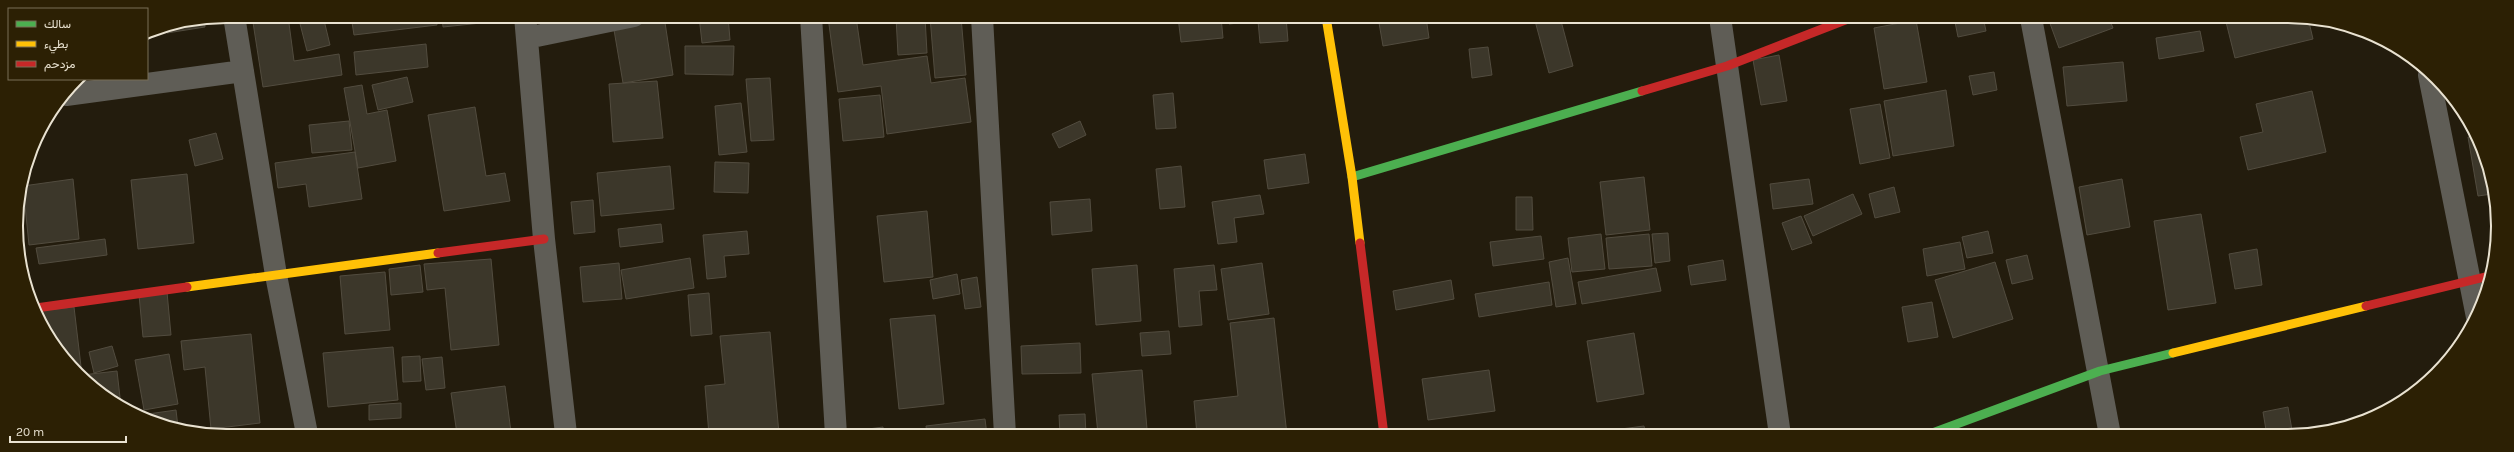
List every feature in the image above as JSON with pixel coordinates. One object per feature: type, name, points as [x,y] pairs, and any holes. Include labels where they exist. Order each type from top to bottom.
[{"type":"street","points":[[235,23],[276,276],[305,429]]},
{"type":"street","points":[[526,23],[544,239],[565,429]]},
{"type":"street","points":[[527,38],[600,23]]},
{"type":"street","points":[[811,23],[836,429]]},
{"type":"street","points":[[982,23],[1004,429]]},
{"type":"street","points":[[1327,23],[1352,177],[1383,429]]},
{"type":"street","points":[[1721,23],[1779,429]]},
{"type":"street","points":[[1352,177],[1727,66],[1838,23]]},
{"type":"street","points":[[2032,23],[2100,371],[2109,429]]},
{"type":"street","points":[[72,93],[243,70]]},
{"type":"street","points":[[2430,80],[2480,279],[2479,295]]},
{"type":"street","points":[[40,308],[544,239]]},
{"type":"street","points":[[1943,429],[2100,371],[2480,279]]},
{"type":"building","points":[[253,23],[289,23],[294,61],[339,54],[342,75],[263,87]]},
{"type":"building","points":[[300,23],[325,23],[330,45],[307,51]]},
{"type":"building","points":[[352,23],[437,23],[437,25],[354,35]]},
{"type":"building","points":[[443,23],[481,23],[443,27]]},
{"type":"building","points":[[665,23],[673,75],[623,83],[613,24]]},
{"type":"building","points":[[700,23],[729,23],[730,40],[702,43]]},
{"type":"building","points":[[829,23],[857,23],[863,65],[927,56],[931,83],[965,78],[971,122],[887,134],[881,86],[838,92]]},
{"type":"building","points":[[896,23],[925,23],[927,53],[898,55]]},
{"type":"building","points":[[930,23],[962,23],[966,75],[935,78]]},
{"type":"building","points":[[1179,23],[1222,23],[1223,38],[1181,42]]},
{"type":"building","points":[[1258,23],[1286,23],[1288,41],[1260,43]]},
{"type":"building","points":[[1379,23],[1427,23],[1429,38],[1383,46]]},
{"type":"building","points":[[1536,23],[1562,23],[1573,66],[1549,73]]},
{"type":"building","points":[[1900,23],[1917,23],[1927,82],[1884,89],[1874,28]]},
{"type":"building","points":[[1955,23],[1984,23],[1986,31],[1958,37]]},
{"type":"building","points":[[2050,23],[2111,23],[2113,28],[2059,48]]},
{"type":"building","points":[[2226,23],[2310,24],[2313,39],[2235,58]]},
{"type":"building","points":[[205,24],[205,27],[167,33],[173,30]]},
{"type":"building","points":[[2200,31],[2204,51],[2159,59],[2156,38]]},
{"type":"building","points":[[426,44],[428,67],[356,75],[354,52]]},
{"type":"building","points":[[685,46],[734,46],[733,75],[685,74]]},
{"type":"building","points":[[1488,47],[1492,75],[1472,78],[1469,49]]},
{"type":"building","points":[[1779,55],[1787,101],[1761,105],[1753,60]]},
{"type":"building","points":[[2123,62],[2127,101],[2067,106],[2063,67]]},
{"type":"building","points":[[1994,72],[1997,90],[1973,95],[1969,76]]},
{"type":"building","points":[[407,77],[413,102],[378,110],[372,85]]},
{"type":"building","points":[[770,78],[774,140],[751,141],[746,79]]},
{"type":"building","points":[[657,81],[663,138],[613,142],[609,84]]},
{"type":"building","points":[[362,85],[367,114],[387,110],[396,161],[358,168],[344,88]]},
{"type":"building","points":[[1946,90],[1954,146],[1893,156],[1884,101]]},
{"type":"building","points":[[2312,91],[2326,152],[2248,170],[2240,137],[2263,132],[2256,104]]},
{"type":"building","points":[[1173,93],[1176,128],[1156,129],[1153,95]]},
{"type":"building","points":[[880,95],[884,137],[843,141],[839,99]]},
{"type":"building","points":[[741,103],[747,152],[719,155],[715,106]]},
{"type":"building","points":[[1880,104],[1890,158],[1860,164],[1850,109]]},
{"type":"building","points":[[475,107],[486,176],[505,173],[510,201],[444,211],[428,115]]},
{"type":"building","points":[[349,121],[352,150],[312,153],[309,125]]},
{"type":"building","points":[[1080,121],[1086,135],[1059,148],[1052,134]]},
{"type":"building","points":[[216,133],[223,159],[195,166],[189,140]]},
{"type":"building","points":[[2468,137],[2470,137],[2476,148],[2484,173],[2488,195],[2478,196]]},
{"type":"building","points":[[355,152],[362,199],[309,207],[306,184],[278,188],[275,163]]},
{"type":"building","points":[[1305,154],[1309,183],[1268,189],[1264,160]]},
{"type":"building","points":[[715,162],[749,163],[748,193],[714,192]]},
{"type":"building","points":[[670,166],[674,209],[601,216],[597,173]]},
{"type":"building","points":[[1181,166],[1185,207],[1160,209],[1156,169]]},
{"type":"building","points":[[187,174],[194,243],[138,249],[131,180]]},
{"type":"building","points":[[1644,177],[1650,230],[1606,235],[1600,182]]},
{"type":"building","points":[[73,179],[79,239],[29,245],[25,202],[27,185]]},
{"type":"building","points":[[1809,179],[1813,204],[1773,209],[1770,184]]},
{"type":"building","points":[[2122,179],[2130,227],[2087,235],[2079,187]]},
{"type":"building","points":[[1894,187],[1900,212],[1875,218],[1869,194]]},
{"type":"building","points":[[1853,194],[1862,214],[1813,236],[1804,216]]},
{"type":"building","points":[[1260,195],[1264,214],[1234,218],[1237,242],[1218,244],[1212,202]]},
{"type":"building","points":[[1516,197],[1532,197],[1533,230],[1516,230]]},
{"type":"building","points":[[1090,199],[1092,231],[1052,235],[1050,202]]},
{"type":"building","points":[[593,200],[595,232],[574,234],[571,202]]},
{"type":"building","points":[[927,211],[933,277],[884,282],[877,216]]},
{"type":"building","points":[[2201,214],[2216,303],[2168,310],[2154,221]]},
{"type":"building","points":[[1801,216],[1812,243],[1792,250],[1782,223]]},
{"type":"building","points":[[661,224],[663,242],[620,247],[618,229]]},
{"type":"building","points":[[747,231],[749,254],[724,256],[726,277],[707,279],[703,235]]},
{"type":"building","points":[[1988,231],[1993,253],[1967,258],[1962,237]]},
{"type":"building","points":[[1668,233],[1670,261],[1655,263],[1652,234]]},
{"type":"building","points":[[1601,234],[1605,269],[1572,272],[1568,238]]},
{"type":"building","points":[[1649,234],[1652,266],[1609,269],[1606,238]]},
{"type":"building","points":[[1541,236],[1544,259],[1493,266],[1490,242]]},
{"type":"building","points":[[105,239],[107,255],[39,264],[36,248]]},
{"type":"building","points":[[1960,242],[1965,269],[1927,276],[1923,249]]},
{"type":"building","points":[[2257,249],[2262,285],[2235,289],[2229,254]]},
{"type":"building","points":[[2027,255],[2033,279],[2012,284],[2006,260]]},
{"type":"building","points":[[690,258],[694,288],[626,299],[621,270]]},
{"type":"building","points":[[1568,258],[1576,304],[1556,307],[1549,262]]},
{"type":"building","points":[[491,259],[499,345],[451,350],[445,288],[427,290],[424,264]]},
{"type":"building","points":[[1723,260],[1726,280],[1691,285],[1688,266]]},
{"type":"building","points":[[1995,262],[2013,319],[1953,338],[1935,280]]},
{"type":"building","points":[[619,263],[622,299],[583,302],[580,267]]},
{"type":"building","points":[[1262,263],[1269,314],[1228,320],[1221,269]]},
{"type":"building","points":[[420,265],[423,292],[391,295],[389,269]]},
{"type":"building","points":[[1137,265],[1141,321],[1096,325],[1092,269]]},
{"type":"building","points":[[1214,265],[1217,290],[1199,291],[1202,325],[1179,327],[1174,269]]},
{"type":"building","points":[[1656,268],[1661,291],[1582,304],[1578,282]]},
{"type":"building","points":[[385,272],[390,330],[345,334],[340,276]]},
{"type":"building","points":[[957,274],[960,294],[933,299],[930,280]]},
{"type":"building","points":[[977,277],[981,307],[965,309],[961,280]]},
{"type":"building","points":[[1451,280],[1454,299],[1396,310],[1393,291]]},
{"type":"building","points":[[1549,282],[1552,305],[1479,317],[1475,294]]},
{"type":"building","points":[[167,292],[171,335],[143,337],[139,295]]},
{"type":"building","points":[[709,293],[712,334],[691,336],[688,295]]},
{"type":"building","points":[[1932,302],[1938,337],[1908,342],[1902,307]]},
{"type":"building","points":[[74,307],[81,369],[57,339],[41,311]]},
{"type":"building","points":[[935,315],[944,404],[899,409],[890,319]]},
{"type":"building","points":[[1274,318],[1286,429],[1196,429],[1194,401],[1238,396],[1230,323]]},
{"type":"building","points":[[1169,331],[1171,354],[1142,356],[1140,333]]},
{"type":"building","points":[[770,332],[779,429],[709,429],[705,386],[725,384],[720,336]]},
{"type":"building","points":[[1634,333],[1644,394],[1597,402],[1587,341]]},
{"type":"building","points":[[251,334],[260,423],[211,429],[205,367],[184,370],[181,341]]},
{"type":"building","points":[[1080,343],[1081,373],[1022,374],[1021,346]]},
{"type":"building","points":[[112,346],[118,366],[94,373],[89,352]]},
{"type":"building","points":[[393,347],[398,400],[328,407],[323,353]]},
{"type":"building","points":[[169,354],[178,404],[144,410],[135,360]]},
{"type":"building","points":[[420,356],[421,381],[403,382],[402,357]]},
{"type":"building","points":[[442,357],[445,388],[426,390],[422,359]]},
{"type":"building","points":[[1142,370],[1147,429],[1098,429],[1092,374]]},
{"type":"building","points":[[1489,370],[1495,411],[1428,420],[1422,379]]},
{"type":"building","points":[[117,371],[120,400],[87,374]]},
{"type":"building","points":[[505,386],[511,429],[456,429],[451,393]]},
{"type":"building","points":[[401,403],[401,418],[369,420],[369,405]]},
{"type":"building","points":[[2288,407],[2292,429],[2266,429],[2263,412]]},
{"type":"building","points":[[176,410],[178,423],[173,422],[148,414]]},
{"type":"building","points":[[1085,414],[1086,429],[1060,429],[1059,415]]},
{"type":"building","points":[[985,419],[986,429],[926,429],[926,426]]},
{"type":"building","points":[[1644,426],[1645,429],[1621,429]]},
{"type":"building","points":[[883,427],[883,429],[868,429]]},
{"type":"traffic: fast","points":[[1352,177],[1642,91]]},
{"type":"traffic: fast","points":[[1943,429],[2100,371],[2173,353]]},
{"type":"traffic: slow","points":[[1327,23],[1352,177],[1360,243]]},
{"type":"traffic: slow","points":[[187,287],[438,253]]},
{"type":"traffic: slow","points":[[2173,353],[2366,306]]},
{"type":"traffic: jam","points":[[1642,91],[1727,66],[1838,23]]},
{"type":"traffic: jam","points":[[438,253],[544,239]]},
{"type":"traffic: jam","points":[[1360,243],[1383,429]]},
{"type":"traffic: jam","points":[[2366,306],[2484,277]]},
{"type":"traffic: jam","points":[[40,307],[187,287]]}]
